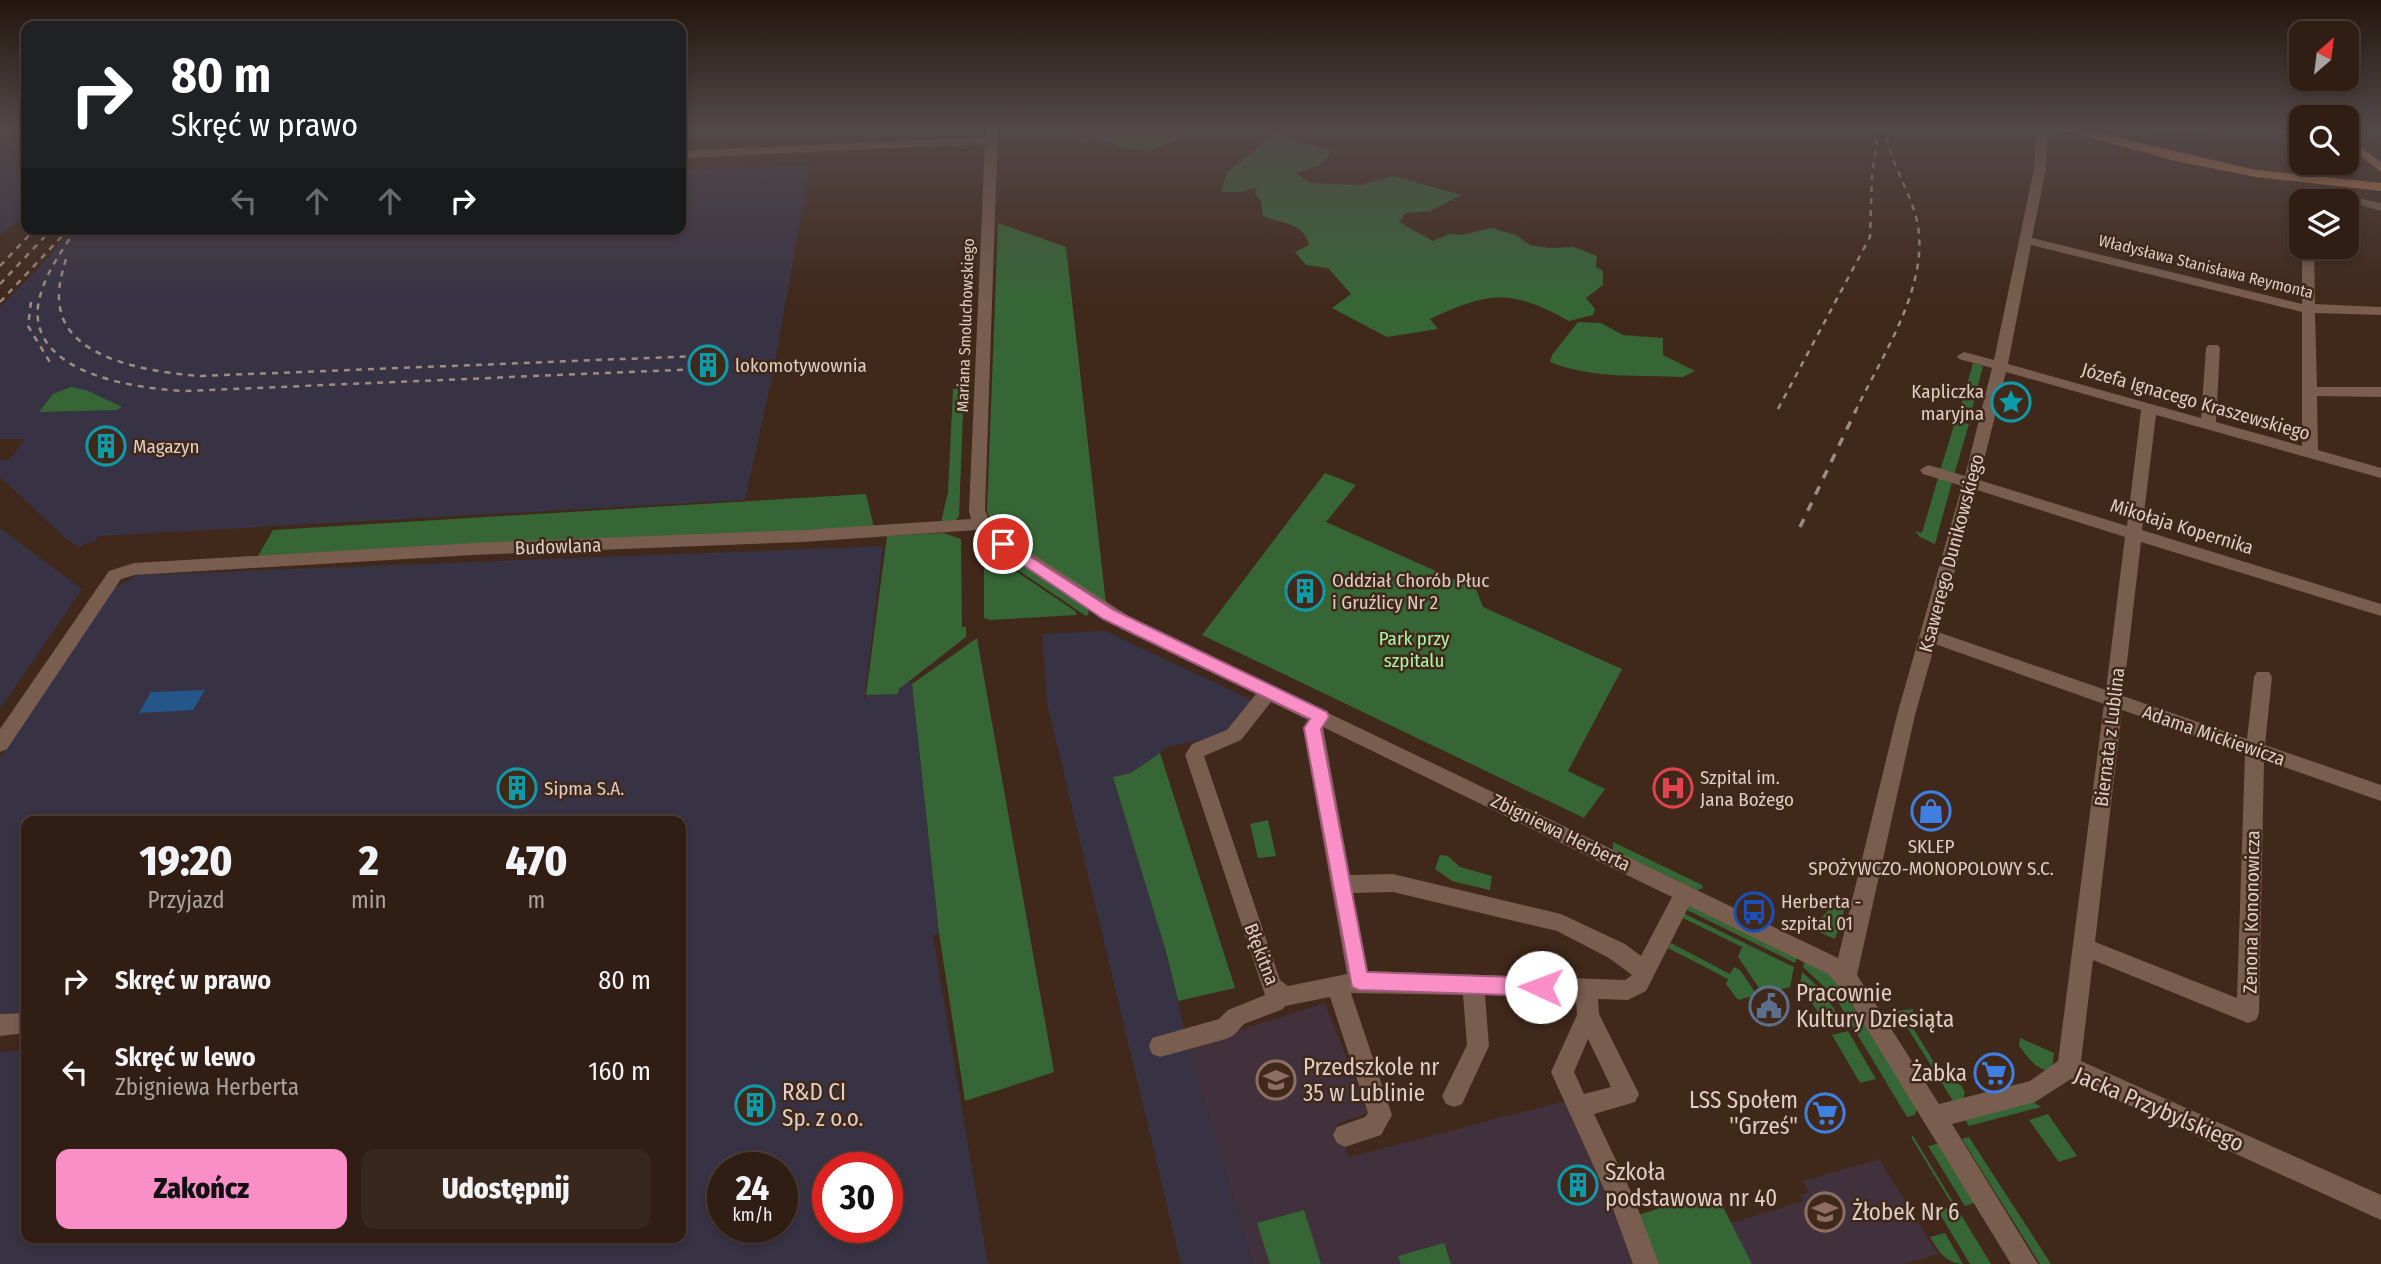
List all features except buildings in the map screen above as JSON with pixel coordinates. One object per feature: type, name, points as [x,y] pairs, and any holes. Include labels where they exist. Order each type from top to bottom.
[{"type":"main road","points":[[2342,185],[2381,190]]},
{"type":"street","name":"Mariana Smoluchowskiego","points":[[981,524],[977,511],[989,185]]},
{"type":"street","name":"Ksawerego Dunikowskiego","points":[[1846,976],[1877,836],[2000,366],[2037,185]]},
{"type":"street","points":[[2359,203],[2381,206]]},
{"type":"street","name":"Władysława Stanisława Reymonta","points":[[2026,240],[2309,310],[2381,311]]},
{"type":"street","points":[[2308,259],[2310,453]]},
{"type":"street","points":[[2208,425],[2213,348]]},
{"type":"street","name":"Józefa Ignacego Kraszewskiego","points":[[1964,356],[2381,473]]},
{"type":"street","points":[[2310,391],[2381,393]]},
{"type":"street","name":"Biernata z Lublina","points":[[2068,1066],[2149,408]]},
{"type":"street","name":"Mikołaja Kopernika","points":[[1928,470],[2381,610]]},
{"type":"street","name":"Budowlana","points":[[0,744],[115,575],[138,563],[803,536],[981,524]]},
{"type":"street","name":"Zbigniewa Herberta","points":[[981,524],[992,536],[1109,614],[1827,961],[1846,976],[2025,1264]]},
{"type":"street","name":"Adama Mickiewicza","points":[[1928,635],[2381,793]]},
{"type":"street","name":"Zenona Kononowicza","points":[[2084,947],[2248,1013],[2255,749],[2263,677]]},
{"type":"street","name":"Błękitna","points":[[1268,692],[1234,735],[1199,749],[1194,755],[1271,986],[1279,995],[1288,996],[1348,983],[1473,984],[1628,990],[1638,984],[1646,972]]},
{"type":"street","points":[[1321,717],[1312,728],[1341,884],[1348,983],[1380,1115],[1373,1127],[1345,1135]]},
{"type":"street","points":[[1341,884],[1393,883],[1561,923],[1617,951],[1646,972],[1685,892]]},
{"type":"street","points":[[1454,1096],[1478,1046],[1473,984]]},
{"type":"street","points":[[1579,1107],[1627,1094],[1588,1015],[1586,989]]},
{"type":"street","points":[[1160,1046],[1226,1028],[1236,1017],[1275,1002],[1279,995]]},
{"type":"street","points":[[1588,1015],[1562,1072],[1624,1205],[1646,1264]]},
{"type":"street","points":[[0,1025],[21,1023]]},
{"type":"street","name":"Jacka Przybylskiego","points":[[1934,1116],[2035,1091],[2068,1066],[2381,1208]]},
{"type":"shaded area","points":[[0,185],[21,185],[21,218],[0,235]]},
{"type":"shaded area","points":[[686,185],[806,185],[774,368],[745,500],[99,536],[93,543],[85,543],[80,548],[65,538],[0,477],[0,460],[9,460],[26,439],[0,439],[0,307],[42,265],[66,235],[686,235]]},
{"type":"shaded area","points":[[0,528],[82,589],[0,709]]},
{"type":"shaded area","points":[[883,546],[864,701],[866,695],[898,694],[908,680],[912,684],[939,933],[933,936],[988,1264],[0,1264],[0,1052],[21,1050],[21,1243],[686,1243],[686,816],[21,816],[21,1012],[0,1014],[0,757],[114,588],[138,575]]},
{"type":"shaded area","points":[[1105,631],[1256,702],[1232,734],[1170,746],[1131,773],[1113,777],[1167,955],[1188,1046],[1253,1264],[1181,1264],[1047,703],[1042,634]]},
{"type":"shaded area","points":[[1325,1003],[1368,1113],[1337,1124],[1349,1157],[1565,1101],[1636,1264],[1253,1264],[1188,1046]]},
{"type":"shaded area","points":[[1879,1159],[1938,1254],[1903,1264],[1752,1264],[1731,1223],[1803,1201],[1800,1195],[1809,1192],[1803,1181]]},
{"type":"green space","points":[[1223,185],[1426,185],[1461,195],[1430,211],[1406,213],[1399,222],[1433,241],[1449,234],[1461,235],[1491,228],[1516,235],[1530,245],[1549,248],[1574,247],[1597,256],[1596,267],[1603,271],[1603,285],[1586,298],[1595,309],[1593,315],[1569,321],[1531,303],[1515,299],[1485,299],[1430,319],[1438,329],[1387,337],[1332,308],[1351,294],[1328,268],[1306,265],[1295,252],[1309,245],[1306,237],[1290,224],[1263,216],[1261,201],[1255,193],[1257,187],[1242,192],[1221,192]]},
{"type":"green space","points":[[998,223],[1066,247],[1106,604],[998,532],[987,512]]},
{"type":"green space","points":[[1578,322],[1601,323],[1623,335],[1663,338],[1663,355],[1695,371],[1683,377],[1615,375],[1582,371],[1550,362],[1552,355]]},
{"type":"green space","points":[[1973,363],[1983,366],[1969,421],[1958,416]]},
{"type":"green space","points":[[71,387],[86,390],[122,407],[116,410],[39,412],[53,394]]},
{"type":"green space","points":[[964,388],[959,516],[954,522],[941,522],[948,492],[953,389]]},
{"type":"green space","points":[[1955,422],[1969,424],[1954,475],[1934,467],[1941,468]]},
{"type":"green space","name":"Park przy szpitalu","points":[[1325,473],[1356,485],[1326,522],[1476,589],[1483,607],[1622,669],[1568,771],[1605,789],[1584,818],[1202,635]]},
{"type":"green space","points":[[1938,478],[1952,482],[1935,544],[1920,537],[1915,531],[1922,533]]},
{"type":"green space","points":[[866,494],[874,528],[258,556],[273,530]]},
{"type":"green space","points":[[944,533],[961,539],[962,627],[966,627],[966,637],[899,689],[898,694],[866,695],[887,536]]},
{"type":"green space","points":[[1000,547],[1087,607],[1089,614],[1086,616],[987,549]]},
{"type":"green space","points":[[989,553],[1075,611],[1077,615],[990,620],[984,618],[984,555]]},
{"type":"green space","points":[[977,638],[1054,1072],[965,1101],[939,933],[912,684]]},
{"type":"green space","points":[[1160,753],[1235,988],[1178,1001],[1167,955],[1113,777],[1131,773]]},
{"type":"green space","points":[[1268,820],[1276,856],[1258,858],[1250,824]]},
{"type":"green space","points":[[1613,842],[1702,885],[1703,888],[1697,890],[1613,850]]},
{"type":"green space","points":[[1440,855],[1448,856],[1460,867],[1492,876],[1490,890],[1452,881],[1435,869]]},
{"type":"green space","points":[[1833,897],[1845,900],[1846,905],[1835,939],[1812,929],[1830,908]]},
{"type":"green space","points":[[1689,905],[1798,954],[1795,963],[1687,910]]},
{"type":"green space","points":[[1685,914],[1794,967],[1790,987],[1763,994],[1738,957],[1742,947],[1683,918]]},
{"type":"green space","points":[[1671,943],[1730,974],[1734,967],[1740,970],[1757,995],[1738,1000],[1726,984],[1728,979],[1668,948]]},
{"type":"green space","points":[[1806,958],[1824,969],[1840,986],[1917,1108],[1915,1115],[1907,1117],[1835,997],[1803,967]]},
{"type":"green space","points":[[1802,972],[1821,989],[1845,1026],[1829,1029],[1800,985]]},
{"type":"green space","points":[[1913,1009],[1913,1028],[1945,1080],[1961,1085],[1965,1092],[1963,1099],[1953,1101],[1897,1011]]},
{"type":"green space","points":[[1848,1031],[1876,1079],[1860,1083],[1832,1035]]},
{"type":"green space","points":[[2020,1038],[2054,1053],[2052,1071],[2041,1069],[2033,1063],[2019,1046]]},
{"type":"green space","points":[[2031,1100],[2041,1107],[1969,1126],[1963,1117]]},
{"type":"green space","points":[[2048,1114],[2077,1156],[2059,1162],[2029,1120]]},
{"type":"green space","points":[[1913,1136],[1991,1264],[1970,1264],[1938,1211],[1953,1206],[1911,1137]]},
{"type":"green space","points":[[1969,1137],[2051,1264],[2040,1264],[1962,1139]]},
{"type":"green space","points":[[1940,1143],[1974,1203],[1965,1206],[1928,1146]]},
{"type":"green space","points":[[1715,1191],[1752,1264],[1655,1264],[1635,1216]]},
{"type":"green space","points":[[1304,1210],[1321,1264],[1270,1264],[1257,1223]]},
{"type":"green space","points":[[1945,1233],[1963,1264],[1947,1259],[1930,1237]]},
{"type":"green space","points":[[1444,1243],[1451,1264],[1401,1264],[1398,1256]]},
{"type":"water","points":[[205,690],[193,710],[139,713],[151,692]]},
{"type":"railway","points":[[1778,409],[1870,237],[1872,185]]},
{"type":"railway","points":[[1856,411],[1902,318],[1917,267],[1919,242],[1916,217],[1904,185]]},
{"type":"railway","points":[[0,266],[29,235]]},
{"type":"railway","points":[[0,284],[46,235]]},
{"type":"railway","points":[[0,302],[63,235]]},
{"type":"railway","points":[[72,235],[53,266],[40,296],[40,329],[51,348],[69,363],[91,374],[142,387],[186,391],[721,368]]},
{"type":"railway","points":[[66,259],[59,299],[61,312],[69,329],[82,343],[99,353],[120,362],[163,372],[201,376],[722,355]]},
{"type":"railway","points":[[31,302],[28,326],[51,364]]},
{"type":"railway","points":[[1800,527],[1856,411]]},
{"type":"place","name":"lokomotywownia","points":[[708,365]]},
{"type":"place","name":"Kapliczka maryjna","points":[[2011,402]]},
{"type":"place","name":"Magazyn","points":[[106,446]]},
{"type":"place","name":"Oddział Chorób Płuc i Gruźlicy Nr 2","points":[[1305,591]]},
{"type":"place","name":"Sipma S.A.","points":[[517,788]]},
{"type":"place","name":"Szpital im. Jana Bożego","points":[[1673,788]]},
{"type":"place","name":"SKLEP SPOŻYWCZO-MONOPOLOWY S.C.","points":[[1931,811]]},
{"type":"place","name":"Herberta - szpital 01","points":[[1754,912]]},
{"type":"place","name":"Pracownie Kultury Dziesiąta","points":[[1769,1006]]},
{"type":"place","name":"Żabka","points":[[1994,1073]]},
{"type":"place","name":"Przedszkole nr 35 w Lublinie","points":[[1276,1080]]},
{"type":"place","name":"R&D CI Sp. z o.o.","points":[[755,1105]]},
{"type":"place","name":"LSS Społem ''Grześ\"","points":[[1825,1113]]},
{"type":"place","name":"Szkoła podstawowa nr 40","points":[[1578,1185]]},
{"type":"place","name":"Żłobek Nr 6","points":[[1825,1212]]},
{"type":"route","points":[[1003,544],[1127,624],[1321,717],[1312,728],[1359,981],[1541,987]]}]
